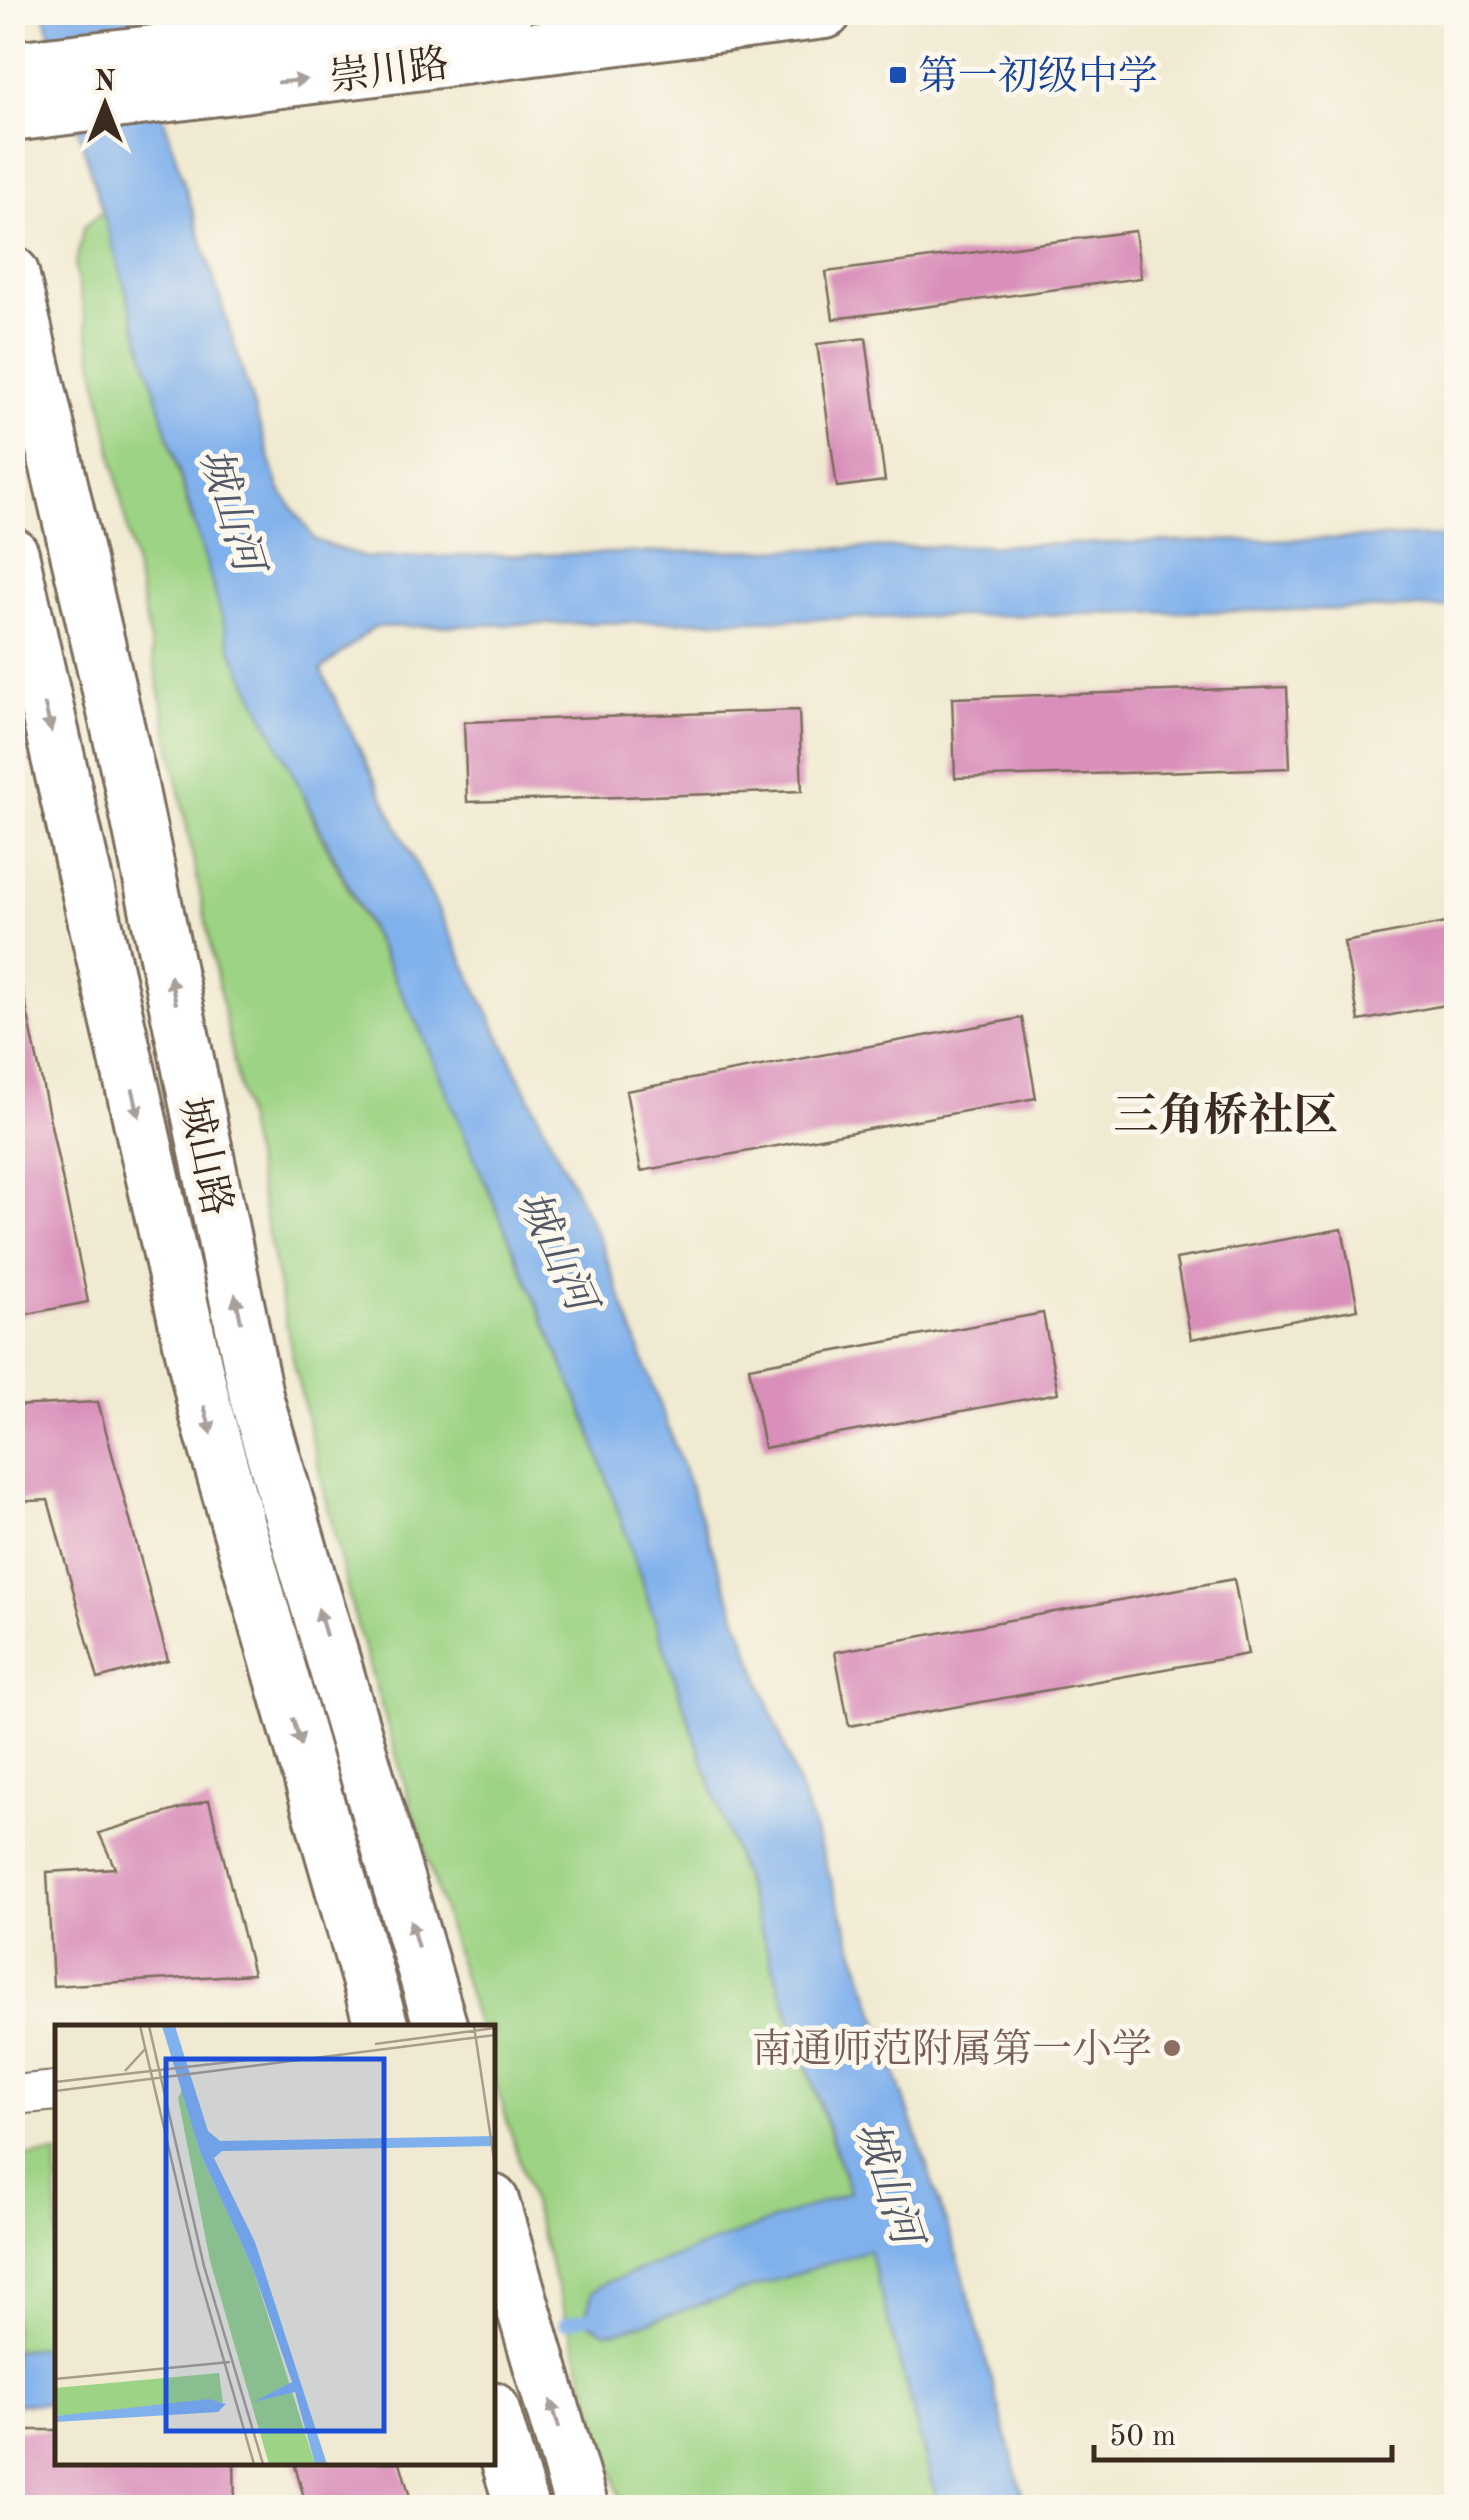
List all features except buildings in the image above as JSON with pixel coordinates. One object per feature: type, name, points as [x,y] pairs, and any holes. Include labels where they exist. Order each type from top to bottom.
[{"type":"main road","name":"崇川路","points":[[191,72],[506,12]]},
{"type":"main road","name":"崇川路","points":[[17,91],[825,12]]},
{"type":"main road","name":"城山路","points":[[12,273],[129,776],[257,1400],[441,2025]]},
{"type":"main road","name":"城山路","points":[[12,554],[206,1413],[381,2025]]},
{"type":"main road","points":[[495,2212],[582,2508]]},
{"type":"main road","points":[[495,2418],[522,2508]]},
{"type":"street","points":[[12,2095],[55,2091]]},
{"type":"green space","points":[[105,209],[191,517],[316,826],[418,1025],[588,1423],[869,2250],[939,2507],[623,2507],[495,2081],[495,2025],[477,2025],[352,1608],[295,1368],[75,267],[84,227]]},
{"type":"green space","points":[[55,2154],[55,2346],[13,2350],[13,2158]]},
{"type":"water","name":"城山河","points":[[44,13],[131,13],[279,488],[315,540],[366,558],[1456,536],[1456,607],[374,627],[321,670],[601,1243],[812,1823],[963,2274],[1026,2507],[939,2507],[869,2250],[620,2331],[606,2332],[584,2320],[593,2291],[605,2283],[850,2192],[588,1423],[418,1025],[232,651]]},
{"type":"water","points":[[55,2346],[55,2403],[13,2404],[13,2350]]},
{"type":"waterway","points":[[565,2323],[596,2315]]},
{"type":"place","name":"第一初级中学","points":[[898,75]]},
{"type":"place","name":"南通师范附属第一小学","points":[[1172,2048]]},
{"type":"district","name":"三角桥社区","points":[[1226,1114]]}]
